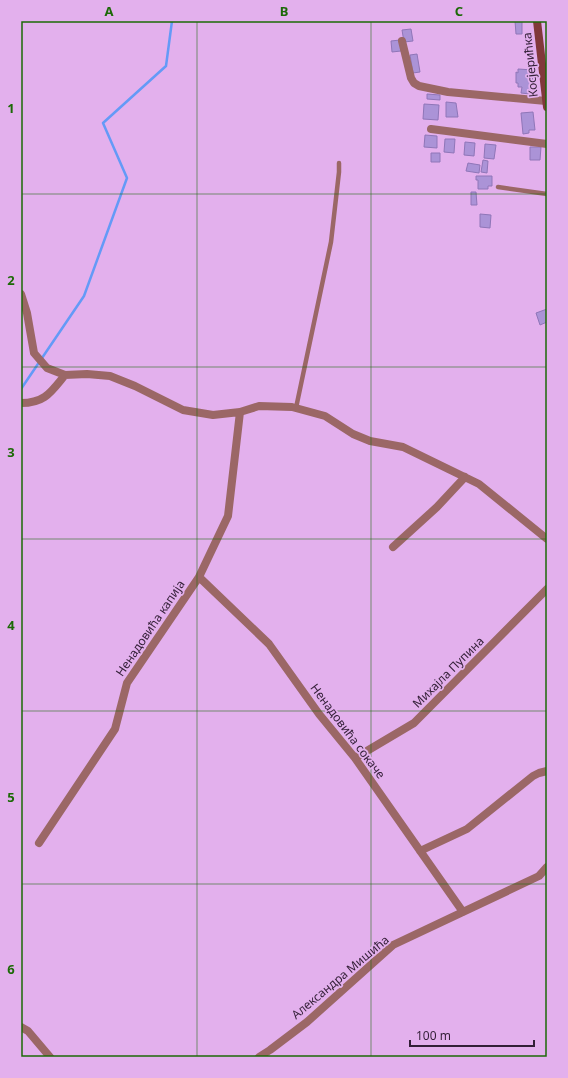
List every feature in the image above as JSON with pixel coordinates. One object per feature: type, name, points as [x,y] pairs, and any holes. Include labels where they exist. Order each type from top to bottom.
[{"type":"street","name":"Косјерићка","points":[[537,21],[547,104]]},
{"type":"street","points":[[402,41],[411,78],[414,83],[448,92],[547,104]]},
{"type":"street","points":[[431,130],[547,144]]},
{"type":"street","points":[[21,294],[27,313],[34,353],[47,368],[65,375],[87,374],[110,376],[135,386],[183,410],[213,415],[240,412],[259,406],[296,408],[325,416],[354,434],[370,441],[403,447],[478,484],[547,539]]},
{"type":"street","points":[[21,403],[30,403],[47,397],[65,375]]},
{"type":"street","name":"Ненадовића капија","points":[[39,843],[115,729],[127,683],[199,577],[228,516],[240,412]]},
{"type":"street","points":[[393,547],[437,507],[465,477]]},
{"type":"street","name":"Ненадовића сокаче","points":[[199,577],[269,644],[319,714],[355,758],[463,912]]},
{"type":"street","name":"Михајла Пупина","points":[[355,758],[414,723],[547,589]]},
{"type":"street","points":[[420,851],[467,829],[533,776],[547,771]]},
{"type":"street","name":"Александра Мишића","points":[[259,1057],[307,1022],[393,945],[539,876],[547,867]]},
{"type":"street","points":[[21,1027],[28,1031],[50,1057]]},
{"type":"lane","points":[[296,408],[331,242],[339,163]]},
{"type":"lane","points":[[498,187],[547,194]]},
{"type":"building","points":[[515,21],[522,21],[522,34],[516,34]]},
{"type":"building","points":[[411,29],[413,41],[404,42],[402,30]]},
{"type":"building","points":[[400,40],[401,51],[392,52],[391,41]]},
{"type":"building","points":[[417,54],[420,72],[413,73],[410,55]]},
{"type":"building","points":[[518,69],[533,70],[532,88],[530,87],[530,94],[521,93],[522,87],[518,87],[518,83],[516,83],[516,72],[518,73]]},
{"type":"building","points":[[427,94],[440,95],[440,100],[427,99]]},
{"type":"building","points":[[446,102],[456,103],[458,117],[446,117]]},
{"type":"building","points":[[424,104],[439,105],[438,120],[423,119]]},
{"type":"building","points":[[533,112],[535,130],[529,130],[529,133],[523,134],[521,113]]},
{"type":"building","points":[[425,135],[437,136],[437,148],[424,147]]},
{"type":"building","points":[[445,139],[455,139],[454,153],[444,152]]},
{"type":"building","points":[[465,142],[475,143],[474,156],[464,155]]},
{"type":"building","points":[[485,144],[496,145],[494,159],[484,158]]},
{"type":"building","points":[[530,147],[541,147],[540,160],[530,160]]},
{"type":"building","points":[[431,153],[440,153],[440,162],[431,162]]},
{"type":"building","points":[[483,160],[488,161],[487,173],[481,172]]},
{"type":"building","points":[[468,163],[480,165],[479,173],[466,171]]},
{"type":"building","points":[[476,176],[492,176],[492,186],[488,186],[488,189],[478,189],[478,180],[476,180]]},
{"type":"building","points":[[471,192],[476,192],[477,205],[471,205]]},
{"type":"building","points":[[480,214],[491,215],[490,228],[480,227]]},
{"type":"building","points":[[547,309],[547,322],[540,325],[536,313]]},
{"type":"waterway","points":[[21,389],[84,296],[127,178],[103,123],[166,66],[172,21]]}]
